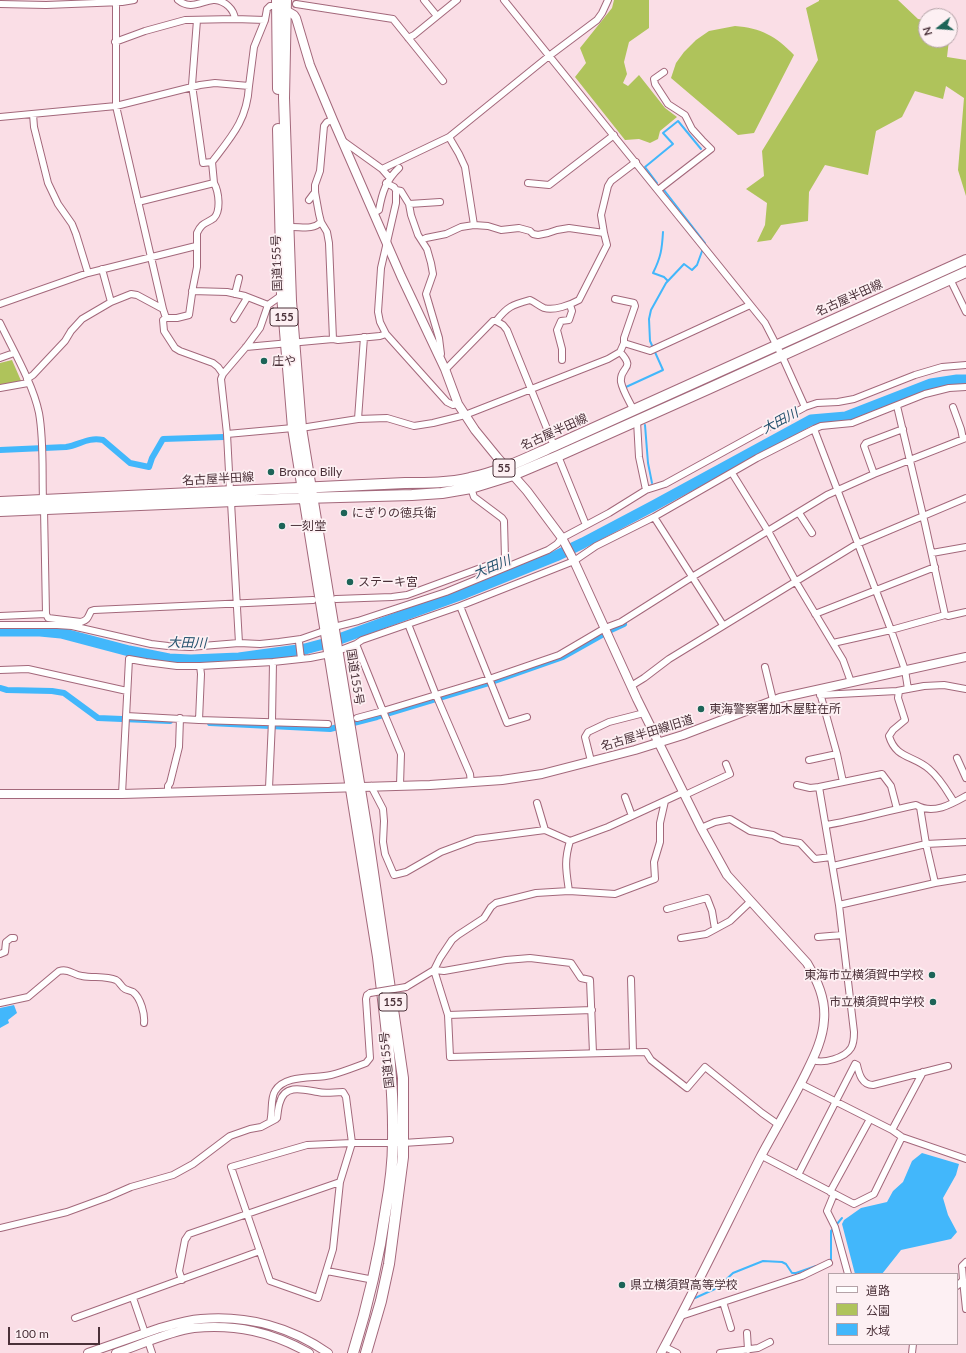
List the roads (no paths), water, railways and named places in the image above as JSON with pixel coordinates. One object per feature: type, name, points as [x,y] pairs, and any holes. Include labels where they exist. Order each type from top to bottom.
[{"type":"main road","name":"国道155号","points":[[283,5],[290,343],[297,428],[329,630],[335,652],[378,956],[398,1143],[403,1157],[389,1264],[381,1302],[366,1353]]},
{"type":"main road","name":"国道155号","points":[[283,5],[282,295],[290,343]]},
{"type":"main road","name":"名古屋半田線","points":[[0,502],[43,504],[231,502],[406,483],[437,483],[510,471],[558,456],[776,345],[966,260]]},
{"type":"main road","name":"名古屋半田線","points":[[0,511],[43,504],[230,491],[412,495],[442,493],[471,488],[510,471],[554,446],[635,416],[782,356],[966,272]]},
{"type":"main road","name":"国道155号","points":[[353,1353],[367,1309],[374,1280],[398,1143]]},
{"type":"street","points":[[0,4],[46,5],[134,0]]},
{"type":"street","points":[[178,0],[186,5],[193,6],[214,0],[221,1],[228,5],[234,13],[235,19]]},
{"type":"street","points":[[424,0],[437,16]]},
{"type":"street","points":[[408,38],[414,36],[457,0]]},
{"type":"street","points":[[504,0],[765,323],[805,407]]},
{"type":"street","points":[[382,169],[449,137],[548,56],[597,20],[608,0]]},
{"type":"street","points":[[116,1],[116,106],[166,318]]},
{"type":"street","points":[[197,20],[192,86],[203,163],[212,162],[228,143],[238,127],[245,109],[254,47],[265,20],[268,7],[296,2],[393,19],[443,81]]},
{"type":"street","points":[[283,5],[296,18],[310,65],[333,120],[445,369],[458,404],[484,442],[539,506],[563,541],[605,628],[630,686],[701,828],[727,875],[807,963],[815,976],[821,992],[824,1006],[824,1019],[820,1041],[813,1060],[663,1350],[677,1353]]},
{"type":"street","points":[[115,42],[145,31],[185,20],[265,20]]},
{"type":"street","points":[[658,190],[711,149],[692,129],[685,115],[668,104],[655,84],[654,79],[664,72]]},
{"type":"street","points":[[0,117],[116,106],[186,89],[192,86],[215,83],[249,86]]},
{"type":"street","points":[[33,114],[34,127],[48,183],[58,204],[72,224],[88,273]]},
{"type":"street","points":[[333,120],[327,122],[324,126],[320,171],[315,185],[321,222],[327,232],[329,243],[333,339]]},
{"type":"street","points":[[528,183],[549,184],[614,135]]},
{"type":"street","points":[[449,137],[460,154],[465,167],[474,225]]},
{"type":"street","points":[[343,141],[382,169],[388,180],[396,190],[401,191],[409,204],[411,216],[418,235],[422,240],[429,256],[433,274],[426,294],[439,338],[441,354],[439,357]]},
{"type":"street","points":[[166,318],[177,318],[189,315],[197,263],[196,238],[199,228],[216,215],[218,199],[214,183],[212,162]]},
{"type":"street","points":[[445,369],[448,368],[493,321],[496,321],[504,311],[513,305],[530,300],[546,308],[570,304],[579,300],[607,245],[601,215],[608,186],[636,162]]},
{"type":"street","points":[[374,213],[379,210],[381,195],[388,180],[399,168]]},
{"type":"street","points":[[138,202],[214,183]]},
{"type":"street","points":[[396,190],[396,203],[381,268],[378,312],[380,322],[386,334],[447,402],[453,405],[458,404]]},
{"type":"street","points":[[309,200],[315,192]]},
{"type":"street","points":[[409,204],[440,202]]},
{"type":"street","points":[[288,227],[310,228],[317,226],[321,222]]},
{"type":"street","points":[[422,240],[446,234],[461,227],[474,225],[488,226],[501,230],[520,228],[530,230],[533,234],[538,235],[569,228],[604,233]]},
{"type":"street","points":[[0,304],[88,273],[196,246]]},
{"type":"street","points":[[102,270],[111,302]]},
{"type":"street","points":[[235,294],[239,278]]},
{"type":"street","points":[[950,279],[966,312]]},
{"type":"street","points":[[192,291],[227,292],[268,305]]},
{"type":"street","points":[[0,388],[28,381],[66,341],[71,331],[82,319],[111,302],[132,294],[137,295],[163,309]]},
{"type":"street","points":[[230,491],[228,434],[221,379],[223,374],[260,328],[268,305],[282,295]]},
{"type":"street","points":[[234,319],[247,298]]},
{"type":"street","points":[[228,434],[297,428],[358,419],[387,418],[423,426],[465,415],[608,359],[620,352],[635,306],[634,303],[631,302],[614,299]]},
{"type":"street","points":[[562,360],[562,349],[557,330],[561,321],[570,320],[572,311],[570,304]]},
{"type":"street","points":[[624,343],[650,351],[750,305]]},
{"type":"street","points":[[166,318],[163,320],[163,329],[175,348],[212,363],[218,367],[223,374]]},
{"type":"street","points":[[496,321],[503,325],[507,330],[554,446]]},
{"type":"street","points":[[0,323],[28,381],[39,413],[42,433],[46,614],[48,618],[81,622],[85,621],[91,611],[94,610],[313,600]]},
{"type":"street","points":[[246,347],[333,339],[338,340],[380,336],[386,334]]},
{"type":"street","points":[[358,419],[364,337]]},
{"type":"street","points":[[620,352],[628,361],[622,375],[621,383],[635,416],[639,457],[646,490]]},
{"type":"street","points":[[0,358],[14,353]]},
{"type":"street","points":[[0,625],[72,626],[151,644],[168,646],[190,647],[239,642],[260,644],[301,639],[446,592],[548,550],[586,525],[609,513],[646,490],[665,484],[805,407],[817,403],[838,402],[854,399],[915,375],[942,367],[966,365]]},
{"type":"street","points":[[122,794],[129,659],[177,666],[200,666],[272,662],[335,652],[356,644],[362,640],[460,606],[573,559],[654,517],[757,458],[814,429],[852,423],[925,394],[949,388],[966,387]]},
{"type":"street","points":[[898,406],[932,553],[944,615]]},
{"type":"street","points":[[357,718],[489,679],[559,654],[605,628],[621,622],[692,577],[838,490],[964,438],[953,407]]},
{"type":"street","points":[[874,474],[864,446],[866,443],[903,428]]},
{"type":"street","points":[[814,429],[891,630],[905,670],[908,689]]},
{"type":"street","points":[[558,456],[586,525]]},
{"type":"street","points":[[732,473],[768,531],[796,582],[843,660],[851,682]]},
{"type":"street","points":[[336,599],[407,595],[505,559],[504,521],[474,497],[471,488]]},
{"type":"street","points":[[630,686],[644,678],[668,659],[858,544],[966,498]]},
{"type":"street","points":[[231,502],[239,642]]},
{"type":"street","points":[[799,513],[812,533]]},
{"type":"street","points":[[654,517],[723,625]]},
{"type":"street","points":[[932,553],[966,547]]},
{"type":"street","points":[[815,614],[935,567]]},
{"type":"street","points":[[460,606],[508,723],[527,717]]},
{"type":"street","points":[[833,643],[891,630],[944,615],[948,616],[966,612]]},
{"type":"street","points":[[0,616],[46,614]]},
{"type":"street","points":[[408,624],[470,774],[471,783]]},
{"type":"street","points":[[299,642],[301,658]]},
{"type":"street","points":[[356,644],[401,754],[400,785]]},
{"type":"street","name":"名古屋半田線旧道","points":[[0,794],[122,794],[269,788],[471,783],[502,780],[542,774],[683,736],[773,700],[819,692],[851,682],[966,657]]},
{"type":"street","points":[[269,788],[272,721],[272,662]]},
{"type":"street","points":[[199,720],[200,666]]},
{"type":"street","points":[[765,667],[773,700]]},
{"type":"street","points":[[0,670],[28,669],[127,691]]},
{"type":"street","points":[[843,782],[837,754],[819,692],[899,691],[924,686],[944,685],[966,689]]},
{"type":"street","points":[[899,691],[898,698],[905,720],[889,736],[891,742],[899,753],[914,759],[929,769],[945,787],[954,802]]},
{"type":"street","points":[[591,762],[585,737],[588,732],[609,722],[644,712]]},
{"type":"street","points":[[126,716],[328,724]]},
{"type":"street","points":[[168,792],[168,786],[179,747],[180,718]]},
{"type":"street","points":[[809,760],[837,754]]},
{"type":"street","points":[[957,758],[966,778]]},
{"type":"street","points":[[371,786],[383,809],[383,842],[385,854],[394,875],[406,872],[441,852],[476,839],[545,830],[570,840],[608,827],[730,774],[726,764]]},
{"type":"street","points":[[797,785],[810,788],[819,787],[882,774],[891,786],[897,809]]},
{"type":"street","points":[[813,1060],[817,1062],[825,1061],[841,1056],[849,1050],[853,1042],[854,1032],[839,905],[819,787]]},
{"type":"street","points":[[826,825],[856,820],[897,809],[916,806],[934,810],[966,796]]},
{"type":"street","points":[[625,797],[632,816]]},
{"type":"street","points":[[270,1122],[274,1095],[280,1085],[303,1078],[332,1075],[369,1061],[367,995],[370,993],[406,987],[434,970],[452,940],[458,934],[484,918],[491,907],[496,903],[536,894],[569,891],[615,894],[655,880],[654,862],[660,842],[660,823],[665,801]]},
{"type":"street","points":[[537,803],[545,830]]},
{"type":"street","points":[[920,807],[926,844],[935,882]]},
{"type":"street","points":[[701,828],[715,822],[730,819],[750,831],[773,835],[782,840],[800,843],[815,859],[831,857]]},
{"type":"street","points":[[569,891],[566,857],[570,840]]},
{"type":"street","points":[[833,866],[926,844],[966,842]]},
{"type":"street","points":[[839,905],[935,882],[966,878]]},
{"type":"street","points":[[667,909],[707,898],[712,911],[715,929]]},
{"type":"street","points":[[680,938],[706,934],[730,921],[751,901]]},
{"type":"street","points":[[818,937],[842,935]]},
{"type":"street","points":[[0,954],[5,952],[6,942],[11,938],[14,938]]},
{"type":"street","points":[[434,970],[444,971],[506,960],[530,958],[571,963],[581,978],[590,980],[593,1053]]},
{"type":"street","points":[[0,1003],[28,997],[59,971],[64,970],[80,976],[117,981],[125,989],[136,995],[145,1018],[144,1023]]},
{"type":"street","points":[[434,970],[448,1015],[450,1057],[646,1052],[651,1060],[687,1088],[705,1067],[779,1125]]},
{"type":"street","points":[[630,979],[633,1052]]},
{"type":"street","points":[[448,1015],[592,1010]]},
{"type":"street","points":[[798,1175],[855,1064],[857,1065],[859,1074],[863,1081],[870,1085],[948,1066]]},
{"type":"street","points":[[892,1130],[923,1072]]},
{"type":"street","points":[[801,1084],[892,1130],[902,1137],[966,1160]]},
{"type":"street","points":[[0,1228],[67,1212],[131,1187],[173,1175],[193,1164],[230,1136],[261,1127],[277,1118],[281,1099],[289,1091],[301,1089],[322,1093],[343,1092],[346,1097],[352,1143],[340,1182],[333,1249],[318,1298],[270,1281],[231,1167],[307,1145],[352,1143],[398,1143],[450,1140]]},
{"type":"street","points":[[848,1273],[835,1227],[827,1211],[832,1193],[870,1119]]},
{"type":"street","points":[[762,1156],[854,1204],[874,1194],[902,1137]]},
{"type":"street","points":[[182,1280],[179,1271],[186,1240],[189,1234],[340,1182]]},
{"type":"street","points":[[75,1318],[260,1251]]},
{"type":"street","points":[[966,1262],[962,1266],[966,1309]]},
{"type":"street","points":[[681,1316],[802,1276],[829,1263]]},
{"type":"street","points":[[327,1271],[374,1280]]},
{"type":"street","points":[[958,1285],[963,1280]]},
{"type":"street","points":[[132,1298],[145,1333]]},
{"type":"street","points":[[723,1302],[731,1328]]},
{"type":"street","points":[[88,1353],[168,1326],[200,1319],[228,1318],[269,1324],[292,1332],[328,1353]]},
{"type":"street","points":[[116,1353],[164,1336],[194,1328],[238,1328],[259,1332],[279,1338],[308,1353]]},
{"type":"street","points":[[746,1333],[748,1350]]},
{"type":"street","points":[[148,1342],[152,1353]]},
{"type":"street","points":[[720,1353],[758,1348],[770,1342]]},
{"type":"water","points":[[14,1005],[17,1013],[8,1020],[9,1023],[0,1028],[0,1008]]},
{"type":"water","points":[[922,1153],[959,1164],[956,1175],[943,1198],[948,1215],[957,1232],[951,1239],[901,1250],[883,1273],[855,1273],[842,1224],[844,1220],[861,1208],[887,1202],[893,1191],[903,1182],[912,1161]]},
{"type":"waterway","points":[[657,183],[645,167],[673,144],[663,133],[678,121],[701,149]]},
{"type":"waterway","points":[[626,387],[663,370],[650,341],[649,319],[651,310],[666,283],[684,264],[692,270],[697,265],[705,243],[664,190]]},
{"type":"waterway","points":[[663,232],[661,253],[653,273],[664,277],[668,281]]},
{"type":"waterway","name":"大田川","points":[[0,631],[40,631],[61,633],[129,651],[169,659],[191,660],[239,658],[305,649],[331,642],[465,593],[556,556],[653,506],[811,420],[846,417],[931,384],[966,380]]},
{"type":"waterway","points":[[645,425],[648,463],[652,483]]},
{"type":"waterway","points":[[0,450],[66,447],[88,440],[97,439],[103,440],[130,463],[149,467],[152,458],[163,439],[224,437]]},
{"type":"waterway","points":[[210,723],[330,729],[377,717],[486,684],[563,657],[624,624]]},
{"type":"waterway","points":[[0,688],[7,690],[52,691],[64,693],[98,718],[170,721]]},
{"type":"waterway","points":[[830,1261],[831,1231],[842,1218]]},
{"type":"waterway","points":[[695,1298],[717,1288],[733,1273],[763,1261],[782,1262],[786,1264],[792,1273],[816,1266]]},
{"type":"place","name":"庄や","points":[[264,361]]},
{"type":"place","name":"Bronco Billy","points":[[271,472]]},
{"type":"place","name":"にぎりの徳兵衛","points":[[344,513]]},
{"type":"place","name":"一刻堂","points":[[282,526]]},
{"type":"place","name":"ステーキ宮","points":[[350,582]]},
{"type":"place","name":"東海警察署加木屋駐在所","points":[[701,709]]},
{"type":"place","name":"東海市立横須賀中学校","points":[[932,975]]},
{"type":"place","name":"市立横須賀中学校","points":[[933,1002]]},
{"type":"place","name":"県立横須賀高等学校","points":[[622,1285]]}]
